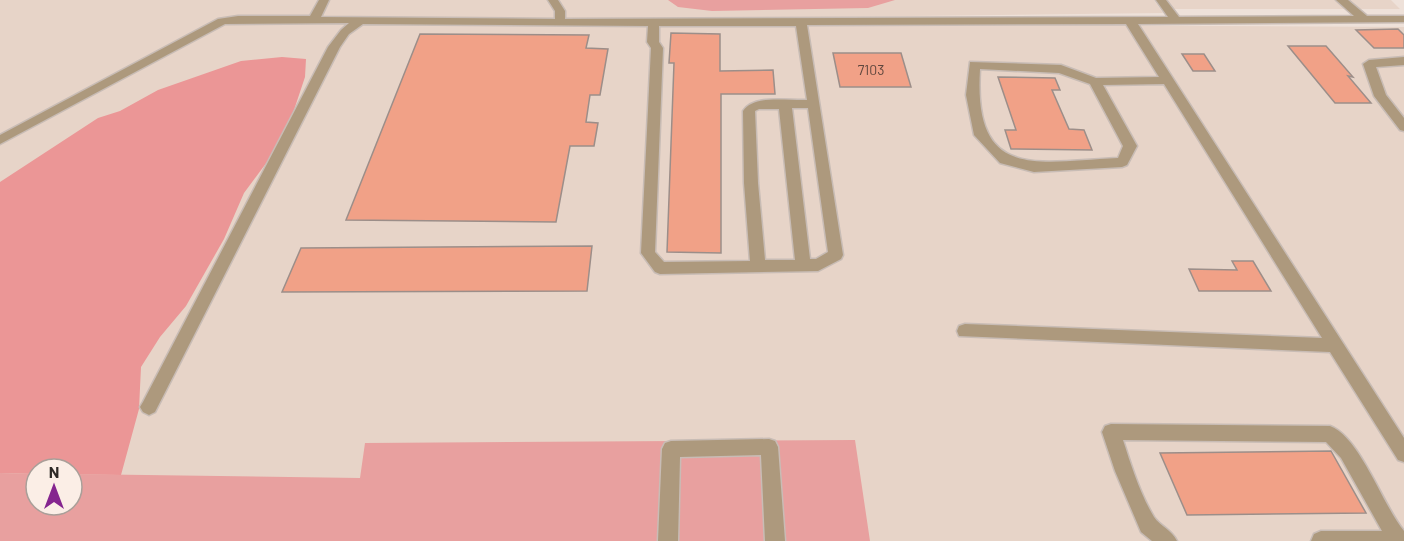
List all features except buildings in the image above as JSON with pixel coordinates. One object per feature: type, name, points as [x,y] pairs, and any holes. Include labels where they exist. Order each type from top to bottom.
[{"type":"street","points":[[315,19],[324,0]]},
{"type":"street","points":[[554,0],[560,11],[560,23]]},
{"type":"street","points":[[1161,0],[1174,19]]},
{"type":"street","points":[[1341,0],[1364,19]]},
{"type":"street","points":[[149,407],[334,47],[345,32],[362,19]]},
{"type":"street","points":[[0,140],[222,21],[362,19],[654,23],[1404,19]]},
{"type":"street","points":[[1129,19],[1404,454]]},
{"type":"street","points":[[654,23],[652,42],[657,48],[648,253],[660,268],[818,265],[836,255],[801,22]]},
{"type":"street","points":[[1404,61],[1369,64],[1380,96],[1404,127]]},
{"type":"street","points":[[1095,82],[1130,146],[1122,162],[1034,167],[1005,160],[980,135],[972,95],[974,65],[1061,69],[1095,82],[1167,80]]},
{"type":"street","points":[[758,267],[751,183],[749,111],[752,106],[759,105],[815,104]]},
{"type":"street","points":[[785,105],[804,266]]},
{"type":"street","points":[[965,331],[1333,345]]},
{"type":"street","points":[[1167,541],[1148,525],[1124,471],[1112,432],[1330,434],[1347,452],[1398,541]]},
{"type":"street","points":[[668,541],[671,449],[768,447],[775,541]]},
{"type":"street","points":[[1321,541],[1404,541]]},
{"type":"shaded area","points":[[0,0],[1154,0],[1163,13],[402,22],[1404,27],[1404,541],[0,541]]},
{"type":"shaded area","points":[[668,0],[895,0],[868,8],[712,11],[678,7]]},
{"type":"shaded area","points":[[1166,0],[1391,0],[1400,9],[1172,9]]},
{"type":"shaded area","points":[[282,57],[306,59],[305,77],[292,116],[270,158],[244,193],[224,239],[186,306],[160,337],[141,367],[139,409],[121,475],[84,474],[84,457],[24,457],[24,474],[0,473],[0,182],[98,118],[120,111],[158,90],[241,61]]},
{"type":"shaded area","points":[[855,440],[870,541],[0,541],[0,473],[24,474],[24,517],[84,517],[84,474],[360,478],[365,443]]}]
